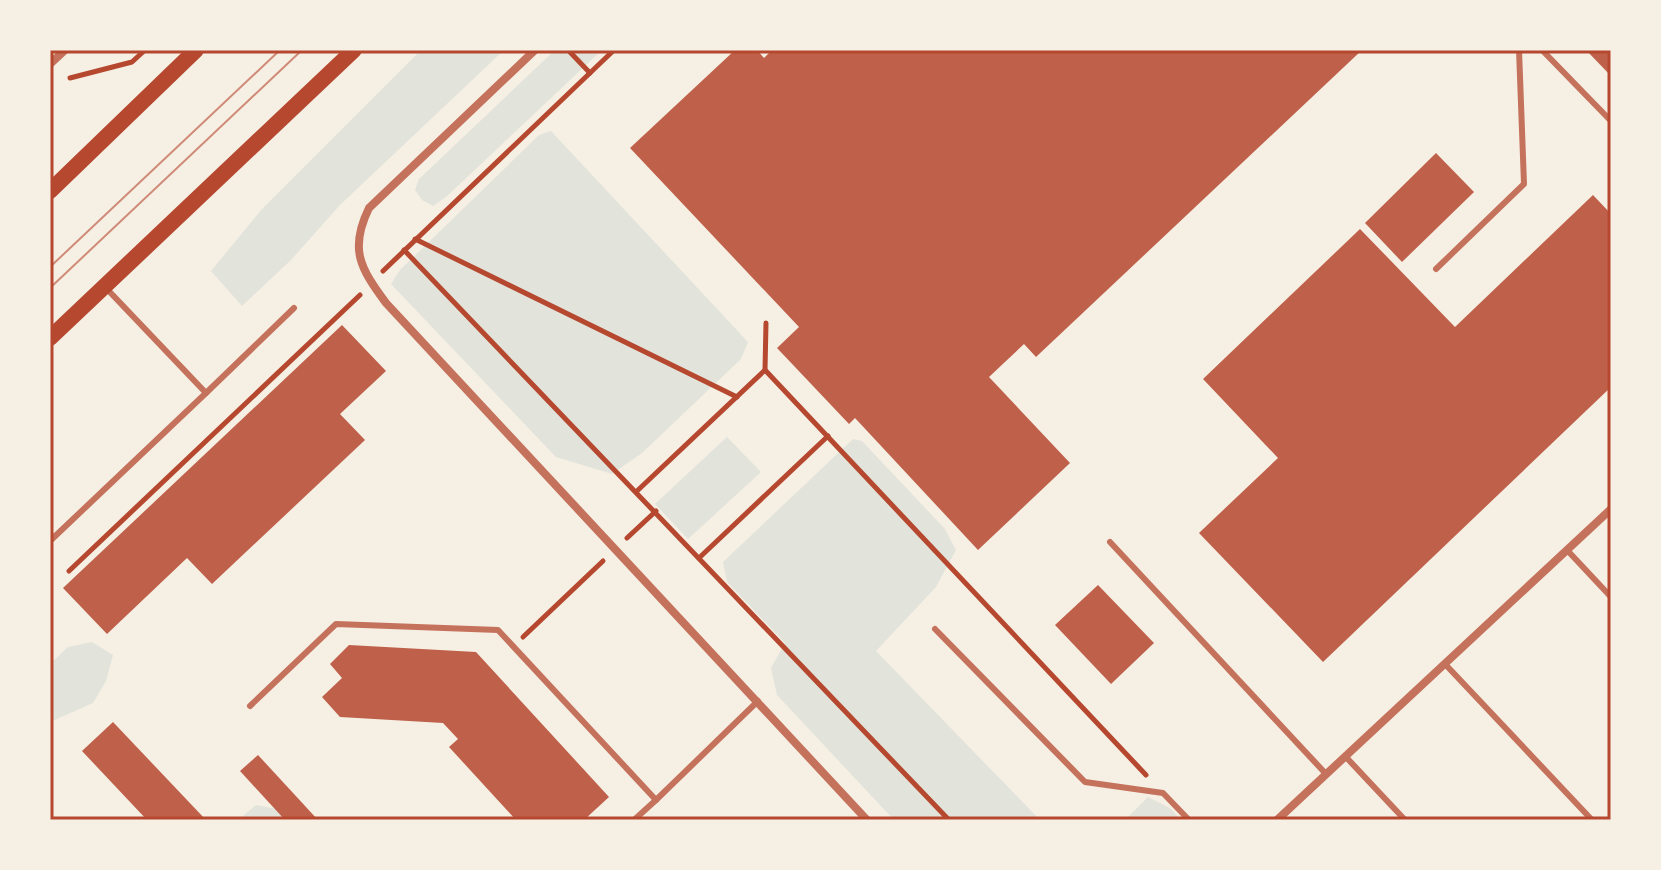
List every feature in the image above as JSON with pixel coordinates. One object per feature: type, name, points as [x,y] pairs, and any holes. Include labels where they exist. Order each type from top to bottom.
[{"type":"main road","points":[[50,191],[196,50]]},
{"type":"main road","points":[[50,338],[354,50]]},
{"type":"street","points":[[50,64],[65,50]]},
{"type":"street","points":[[535,50],[369,208],[358,230],[358,254],[371,283],[446,369],[867,820]]},
{"type":"street","points":[[1277,820],[1611,509]]},
{"type":"lane","points":[[1436,269],[1524,184],[1519,50]]},
{"type":"lane","points":[[1542,50],[1611,121]]},
{"type":"lane","points":[[105,287],[206,393]]},
{"type":"lane","points":[[50,541],[294,308]]},
{"type":"lane","points":[[1110,542],[1326,774]]},
{"type":"lane","points":[[1567,550],[1611,597]]},
{"type":"lane","points":[[250,706],[336,624],[498,630],[656,800]]},
{"type":"lane","points":[[935,629],[1085,782],[1163,793],[1189,820]]},
{"type":"lane","points":[[1445,664],[1592,820]]},
{"type":"lane","points":[[634,820],[758,701]]},
{"type":"lane","points":[[1345,756],[1405,820]]},
{"type":"path","points":[[70,78],[132,62],[145,50]]},
{"type":"path","points":[[568,50],[590,73]]},
{"type":"path","points":[[69,571],[337,320],[415,239],[614,50]]},
{"type":"path","points":[[415,239],[737,397]]},
{"type":"path","points":[[404,250],[949,820]]},
{"type":"path","points":[[637,491],[765,370],[766,323]]},
{"type":"path","points":[[765,370],[1163,793]]},
{"type":"path","points":[[699,558],[828,436]]},
{"type":"path","points":[[513,646],[656,511]]},
{"type":"shaded area","points":[[421,50],[504,50],[340,205],[291,260],[242,306],[211,271],[262,209]]},
{"type":"shaded area","points":[[555,50],[602,50],[446,197],[433,206],[422,200],[415,190],[419,179]]},
{"type":"shaded area","points":[[551,131],[748,342],[741,359],[642,453],[612,474],[556,457],[391,284],[400,270],[539,135]]},
{"type":"shaded area","points":[[727,437],[761,472],[688,539],[655,504]]},
{"type":"shaded area","points":[[853,439],[862,441],[945,529],[956,550],[936,587],[876,651],[1040,820],[894,820],[777,695],[771,668],[785,643],[727,582],[723,562]]},
{"type":"shaded area","points":[[92,642],[113,655],[106,681],[93,703],[50,722],[50,664],[68,647]]},
{"type":"shaded area","points":[[1148,797],[1170,808],[1181,820],[1125,820]]},
{"type":"shaded area","points":[[256,805],[282,810],[285,820],[238,820]]},
{"type":"building","points":[[735,50],[757,50],[764,58],[772,50],[1362,50],[1036,357],[1024,344],[989,377],[1070,463],[978,550],[855,418],[849,424],[777,348],[799,327],[630,148]]},
{"type":"building","points":[[1586,50],[1611,50],[1611,76]]},
{"type":"building","points":[[1436,153],[1474,192],[1402,262],[1365,223]]},
{"type":"building","points":[[1593,195],[1611,214],[1611,387],[1323,662],[1199,533],[1278,458],[1203,379],[1360,229],[1455,327]]},
{"type":"building","points":[[342,325],[386,371],[340,414],[365,440],[212,584],[187,558],[107,634],[63,588]]},
{"type":"building","points":[[1098,585],[1154,643],[1111,684],[1055,625]]},
{"type":"building","points":[[349,645],[476,652],[609,797],[584,820],[516,820],[449,747],[458,739],[443,723],[340,717],[322,697],[342,678],[330,664]]},
{"type":"building","points":[[113,722],[206,820],[147,820],[82,751]]},
{"type":"building","points":[[258,755],[318,820],[285,820],[240,771]]},
{"type":"tram line","points":[[50,267],[280,50]]},
{"type":"tram line","points":[[50,288],[302,50]]}]
